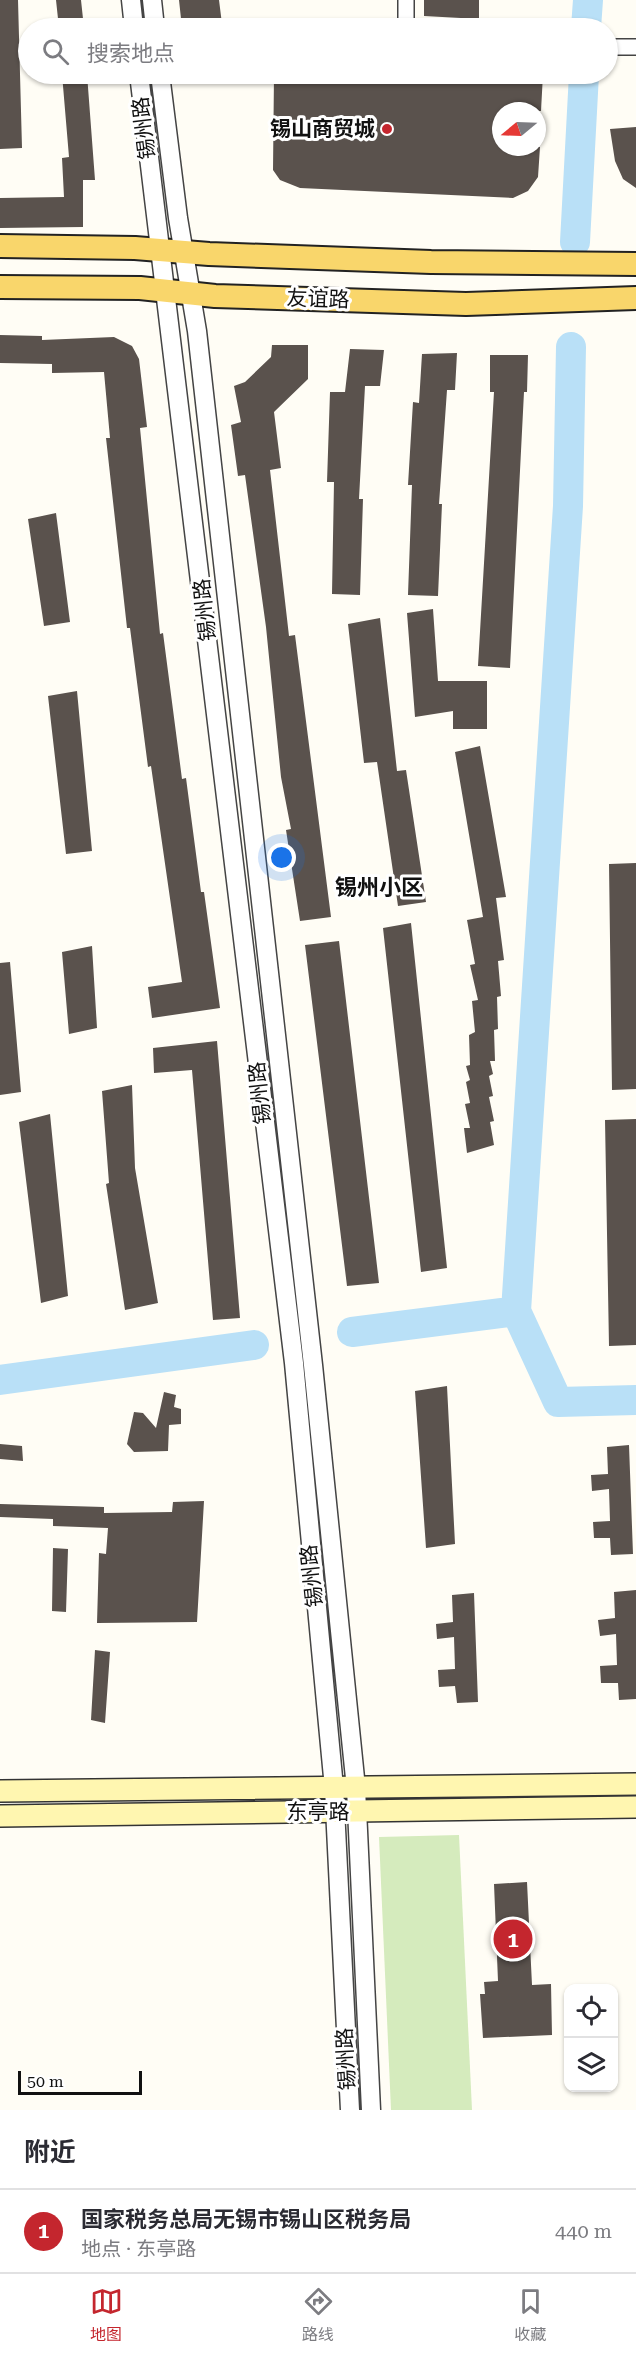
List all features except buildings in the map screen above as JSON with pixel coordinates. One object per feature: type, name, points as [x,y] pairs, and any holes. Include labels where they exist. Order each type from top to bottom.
[{"type":"main road","name":"友谊路","points":[[0,246],[160,250],[431,262],[636,264]]},
{"type":"main road","name":"友谊路","points":[[0,287],[166,291],[190,294],[466,304],[636,298]]},
{"type":"main road","name":"东亭路","points":[[0,1791],[636,1784]]},
{"type":"main road","name":"东亭路","points":[[0,1816],[636,1807]]},
{"type":"street","points":[[131,0],[133,18]]},
{"type":"street","points":[[152,0],[154,18]]},
{"type":"street","points":[[406,0],[406,18]]},
{"type":"street","points":[[618,46],[636,46]]},
{"type":"street","name":"锡州路","points":[[140,84],[294,1363],[334,1788],[350,2110]]},
{"type":"street","name":"锡州路","points":[[161,84],[197,331],[312,1353],[356,1788],[371,2110]]},
{"type":"green space","points":[[459,1835],[472,2110],[391,2110],[379,1837]]},
{"type":"waterway","points":[[587,18],[588,0]]},
{"type":"waterway","points":[[575,242],[583,84]]},
{"type":"waterway","points":[[352,1332],[516,1311],[568,506],[571,347]]},
{"type":"waterway","points":[[516,1311],[558,1402],[636,1400]]},
{"type":"waterway","points":[[0,1380],[254,1345]]},
{"type":"place","name":"锡山商贸城","points":[[387,129]]},
{"type":"place","name":"国家税务总局无锡市锡山区税务局","points":[[513,1939]]},
{"type":"district","name":"锡州小区","points":[[379,887]]}]
